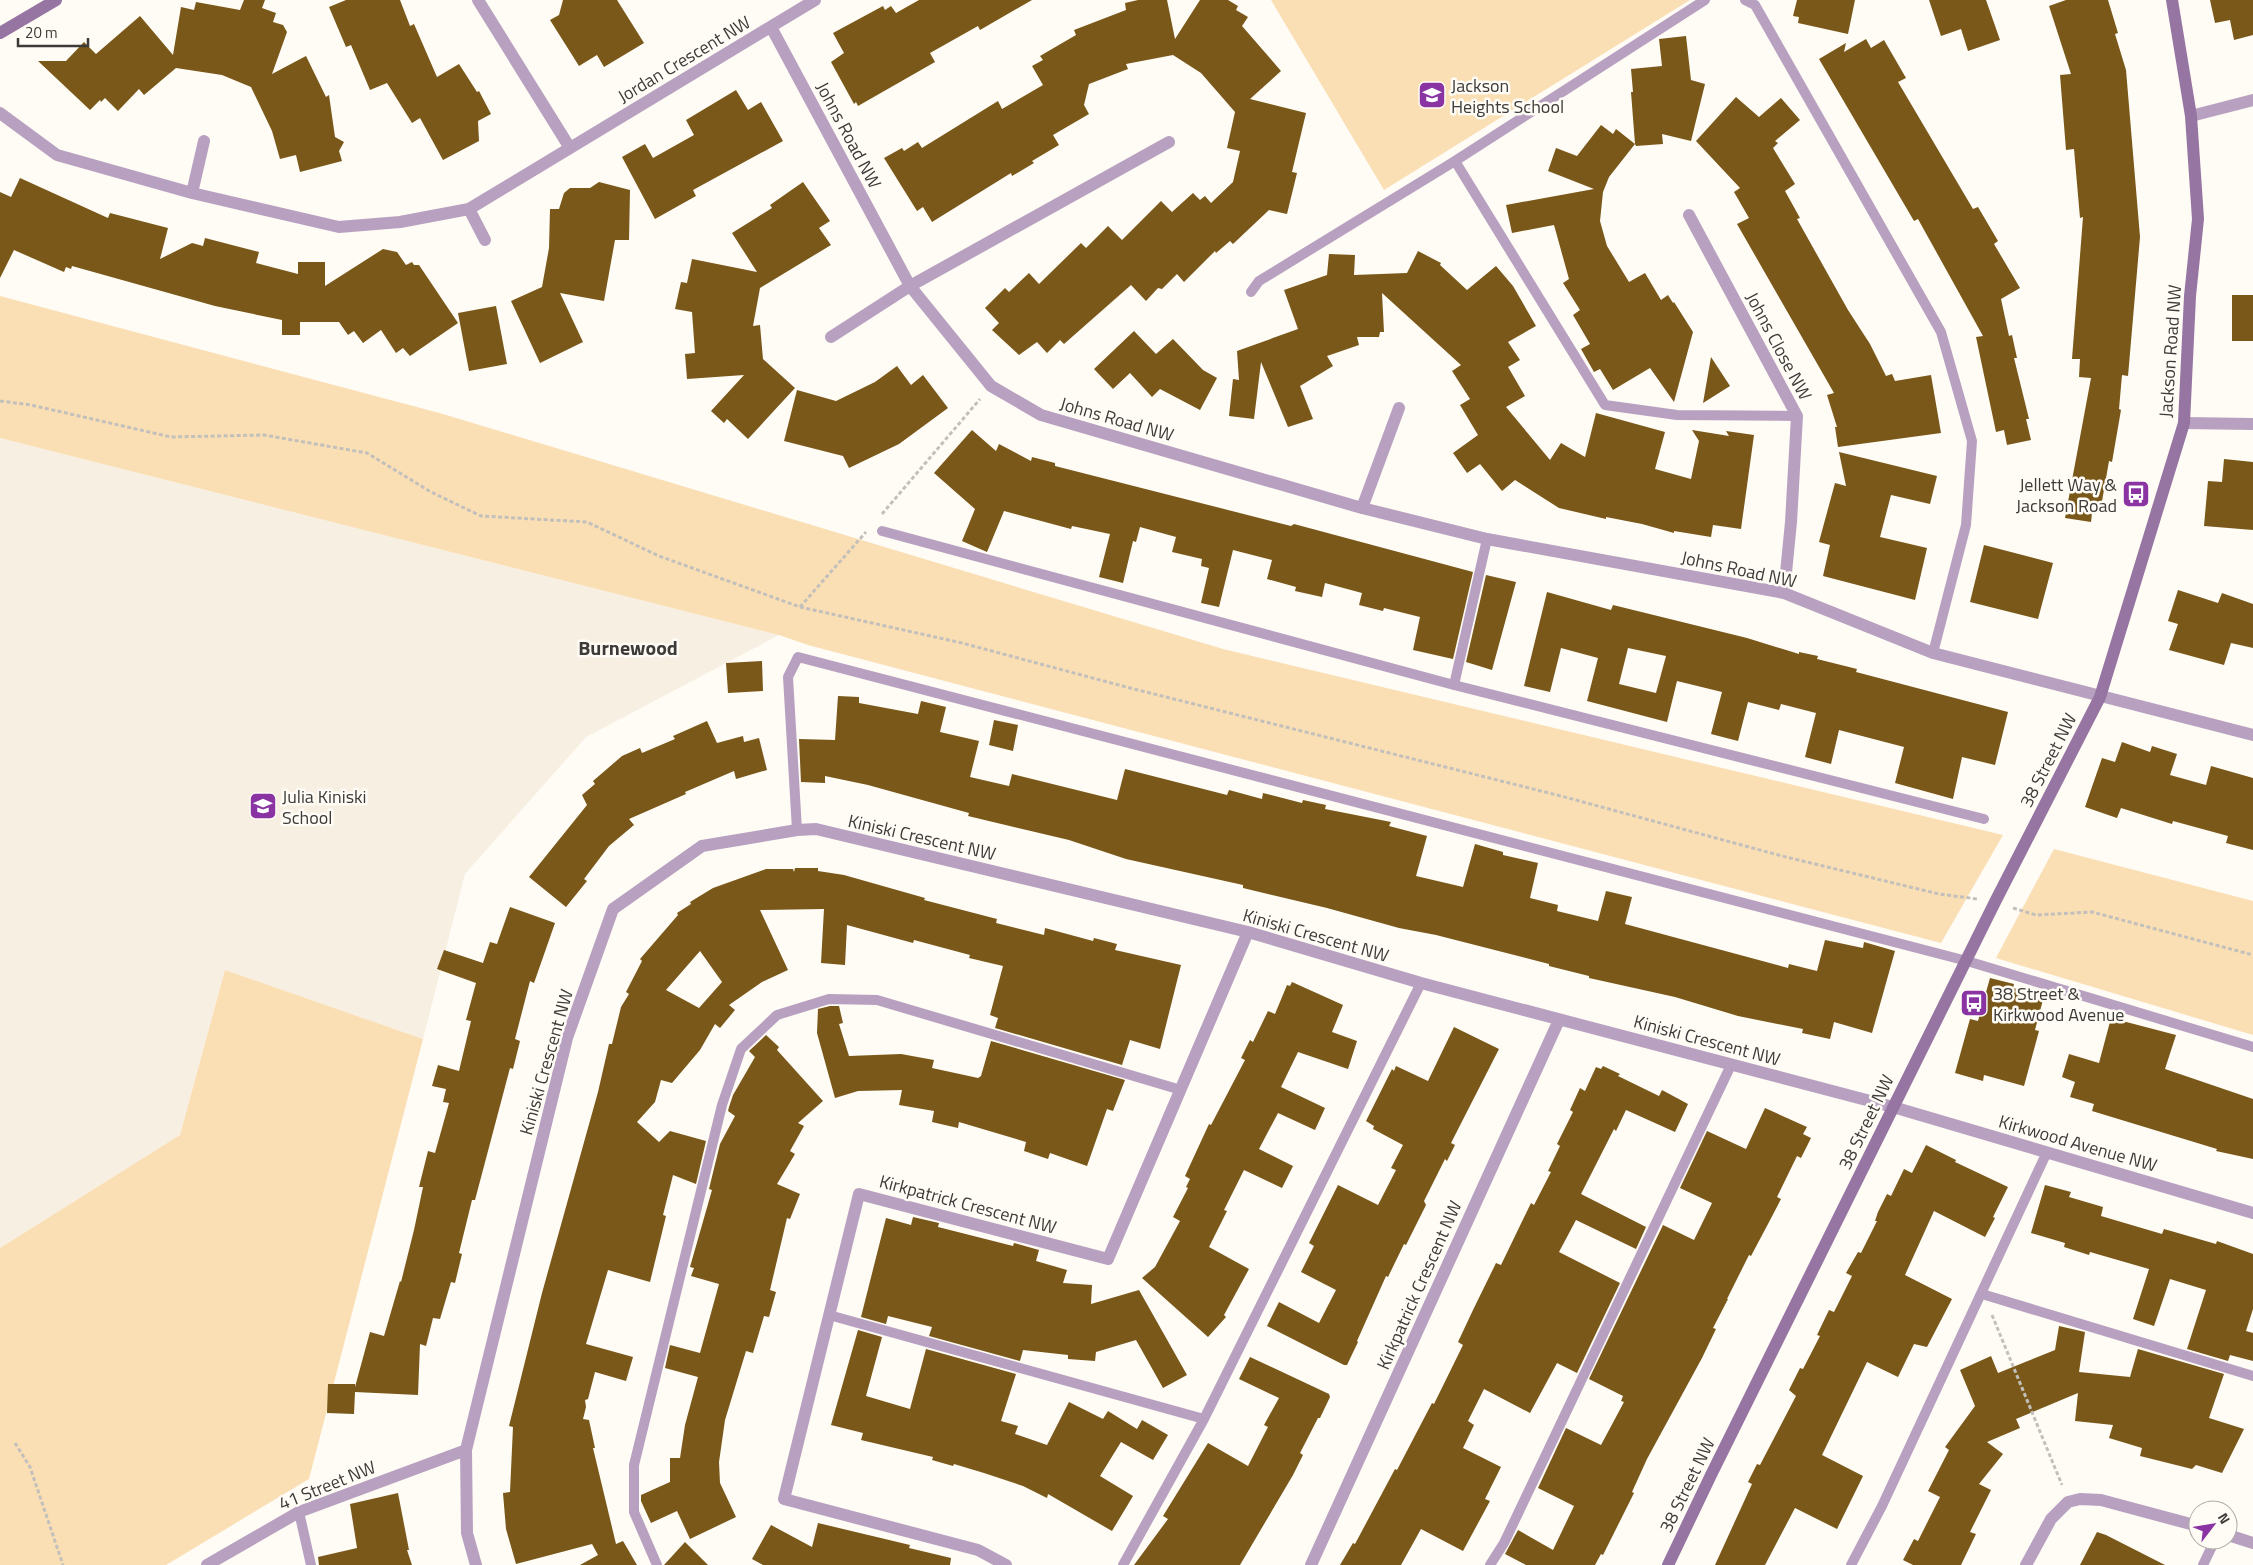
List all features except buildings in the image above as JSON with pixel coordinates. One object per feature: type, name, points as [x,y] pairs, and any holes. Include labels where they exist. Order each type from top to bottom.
[{"type":"street","points":[[0,33],[56,0]]},
{"type":"street","points":[[478,0],[570,148]]},
{"type":"street","name":"Jordan Crescent NW","points":[[0,113],[57,155],[192,193],[339,227],[400,222],[469,209],[815,0]]},
{"type":"street","name":"Jackson Road NW","points":[[2100,697],[2184,423],[2190,296],[2198,219],[2191,116],[2172,0]]},
{"type":"street","name":"Johns Road NW","points":[[772,27],[910,286],[991,386],[1041,415],[1362,508],[1487,539],[1784,593],[1933,653],[2253,735]]},
{"type":"street","points":[[2191,116],[2253,100]]},
{"type":"street","points":[[192,193],[204,141]]},
{"type":"street","points":[[831,337],[910,286],[1169,142]]},
{"type":"street","points":[[469,209],[485,240]]},
{"type":"street","name":"Johns Close NW","points":[[1689,215],[1797,416],[1791,522],[1784,593]]},
{"type":"street","points":[[1362,508],[1399,408]]},
{"type":"street","points":[[2184,423],[2253,424]]},
{"type":"street","name":"38 Street NW","points":[[1668,1565],[1892,1107],[2100,697]]},
{"type":"street","name":"Kiniski Crescent NW","points":[[476,1565],[467,1533],[466,1450],[567,1038],[613,909],[702,846],[797,830],[816,829],[1248,932],[1421,983],[1892,1107]]},
{"type":"street","name":"Kirkpatrick Crescent NW","points":[[1006,1565],[978,1550],[784,1499],[859,1194],[1108,1259],[1248,932]]},
{"type":"street","name":"Kirkpatrick Crescent NW","points":[[1311,1565],[1559,1020]]},
{"type":"street","name":"Kirkwood Avenue NW","points":[[1892,1107],[2253,1214]]},
{"type":"street","name":"41 Street NW","points":[[207,1565],[299,1512],[466,1450]]},
{"type":"street","points":[[2026,1565],[2051,1518],[2068,1502],[2085,1498],[2102,1500],[2188,1523]]},
{"type":"street","points":[[2238,1538],[2253,1543]]},
{"type":"lane","points":[[1251,292],[1259,281],[1455,162],[1705,0]]},
{"type":"lane","points":[[1745,0],[1755,4],[1941,332],[1972,441],[1966,525],[1933,653]]},
{"type":"lane","points":[[1455,162],[1605,406],[1677,416],[1797,416]]},
{"type":"lane","points":[[882,532],[1454,685],[1984,819]]},
{"type":"lane","points":[[1454,685],[1487,539]]},
{"type":"lane","points":[[797,830],[788,677],[798,657],[1967,961],[2253,1047]]},
{"type":"lane","points":[[1123,1565],[1204,1419],[1421,983]]},
{"type":"lane","points":[[657,1565],[634,1512],[634,1465],[722,1105],[740,1049],[777,1015],[829,999],[877,1000],[1181,1090]]},
{"type":"lane","points":[[1490,1565],[1521,1508],[1731,1065]]},
{"type":"lane","points":[[1851,1565],[1882,1506],[2047,1152]]},
{"type":"lane","points":[[1982,1294],[2253,1376]]},
{"type":"lane","points":[[829,1315],[1204,1419]]},
{"type":"lane","points":[[299,1512],[311,1565]]},
{"type":"lane","points":[[2203,1565],[2210,1550]]},
{"type":"path","points":[[881,515],[991,386]]},
{"type":"path","points":[[0,402],[31,405],[171,437],[264,435],[367,453],[431,492],[481,516],[587,522],[659,556],[800,607],[962,643],[1130,688],[1551,793],[1782,856],[1938,894],[1995,902],[2036,916],[2092,912],[2253,955]]},
{"type":"path","points":[[800,607],[869,529]]},
{"type":"path","points":[[1982,1294],[2068,1502]]},
{"type":"path","points":[[15,1443],[30,1467],[63,1565]]},
{"type":"shaded area","name":"Jackson Heights School","points":[[1271,0],[1690,0],[1384,190]]},
{"type":"shaded area","points":[[0,296],[443,414],[1223,649],[2003,835],[1941,943],[808,645],[779,635],[0,438]]},
{"type":"shaded area","name":"Julia Kiniski School","points":[[0,438],[779,635],[586,737],[465,874],[423,1039],[225,970],[180,1135],[0,1248]]},
{"type":"shaded area","points":[[2054,849],[2253,901],[2253,1035],[1996,958]]},
{"type":"shaded area","points":[[225,970],[423,1039],[309,1479],[166,1565],[0,1565],[0,1248],[180,1135]]},
{"type":"place","name":"Jackson Heights School","points":[[1432,95]]},
{"type":"place","name":"Jellett Way & Jackson Road","points":[[2136,494]]},
{"type":"place","name":"Julia Kiniski School","points":[[263,806]]},
{"type":"place","name":"38 Street & Kirkwood Avenue","points":[[1974,1003]]},
{"type":"district","name":"Burnewood","points":[[628,647]]}]
